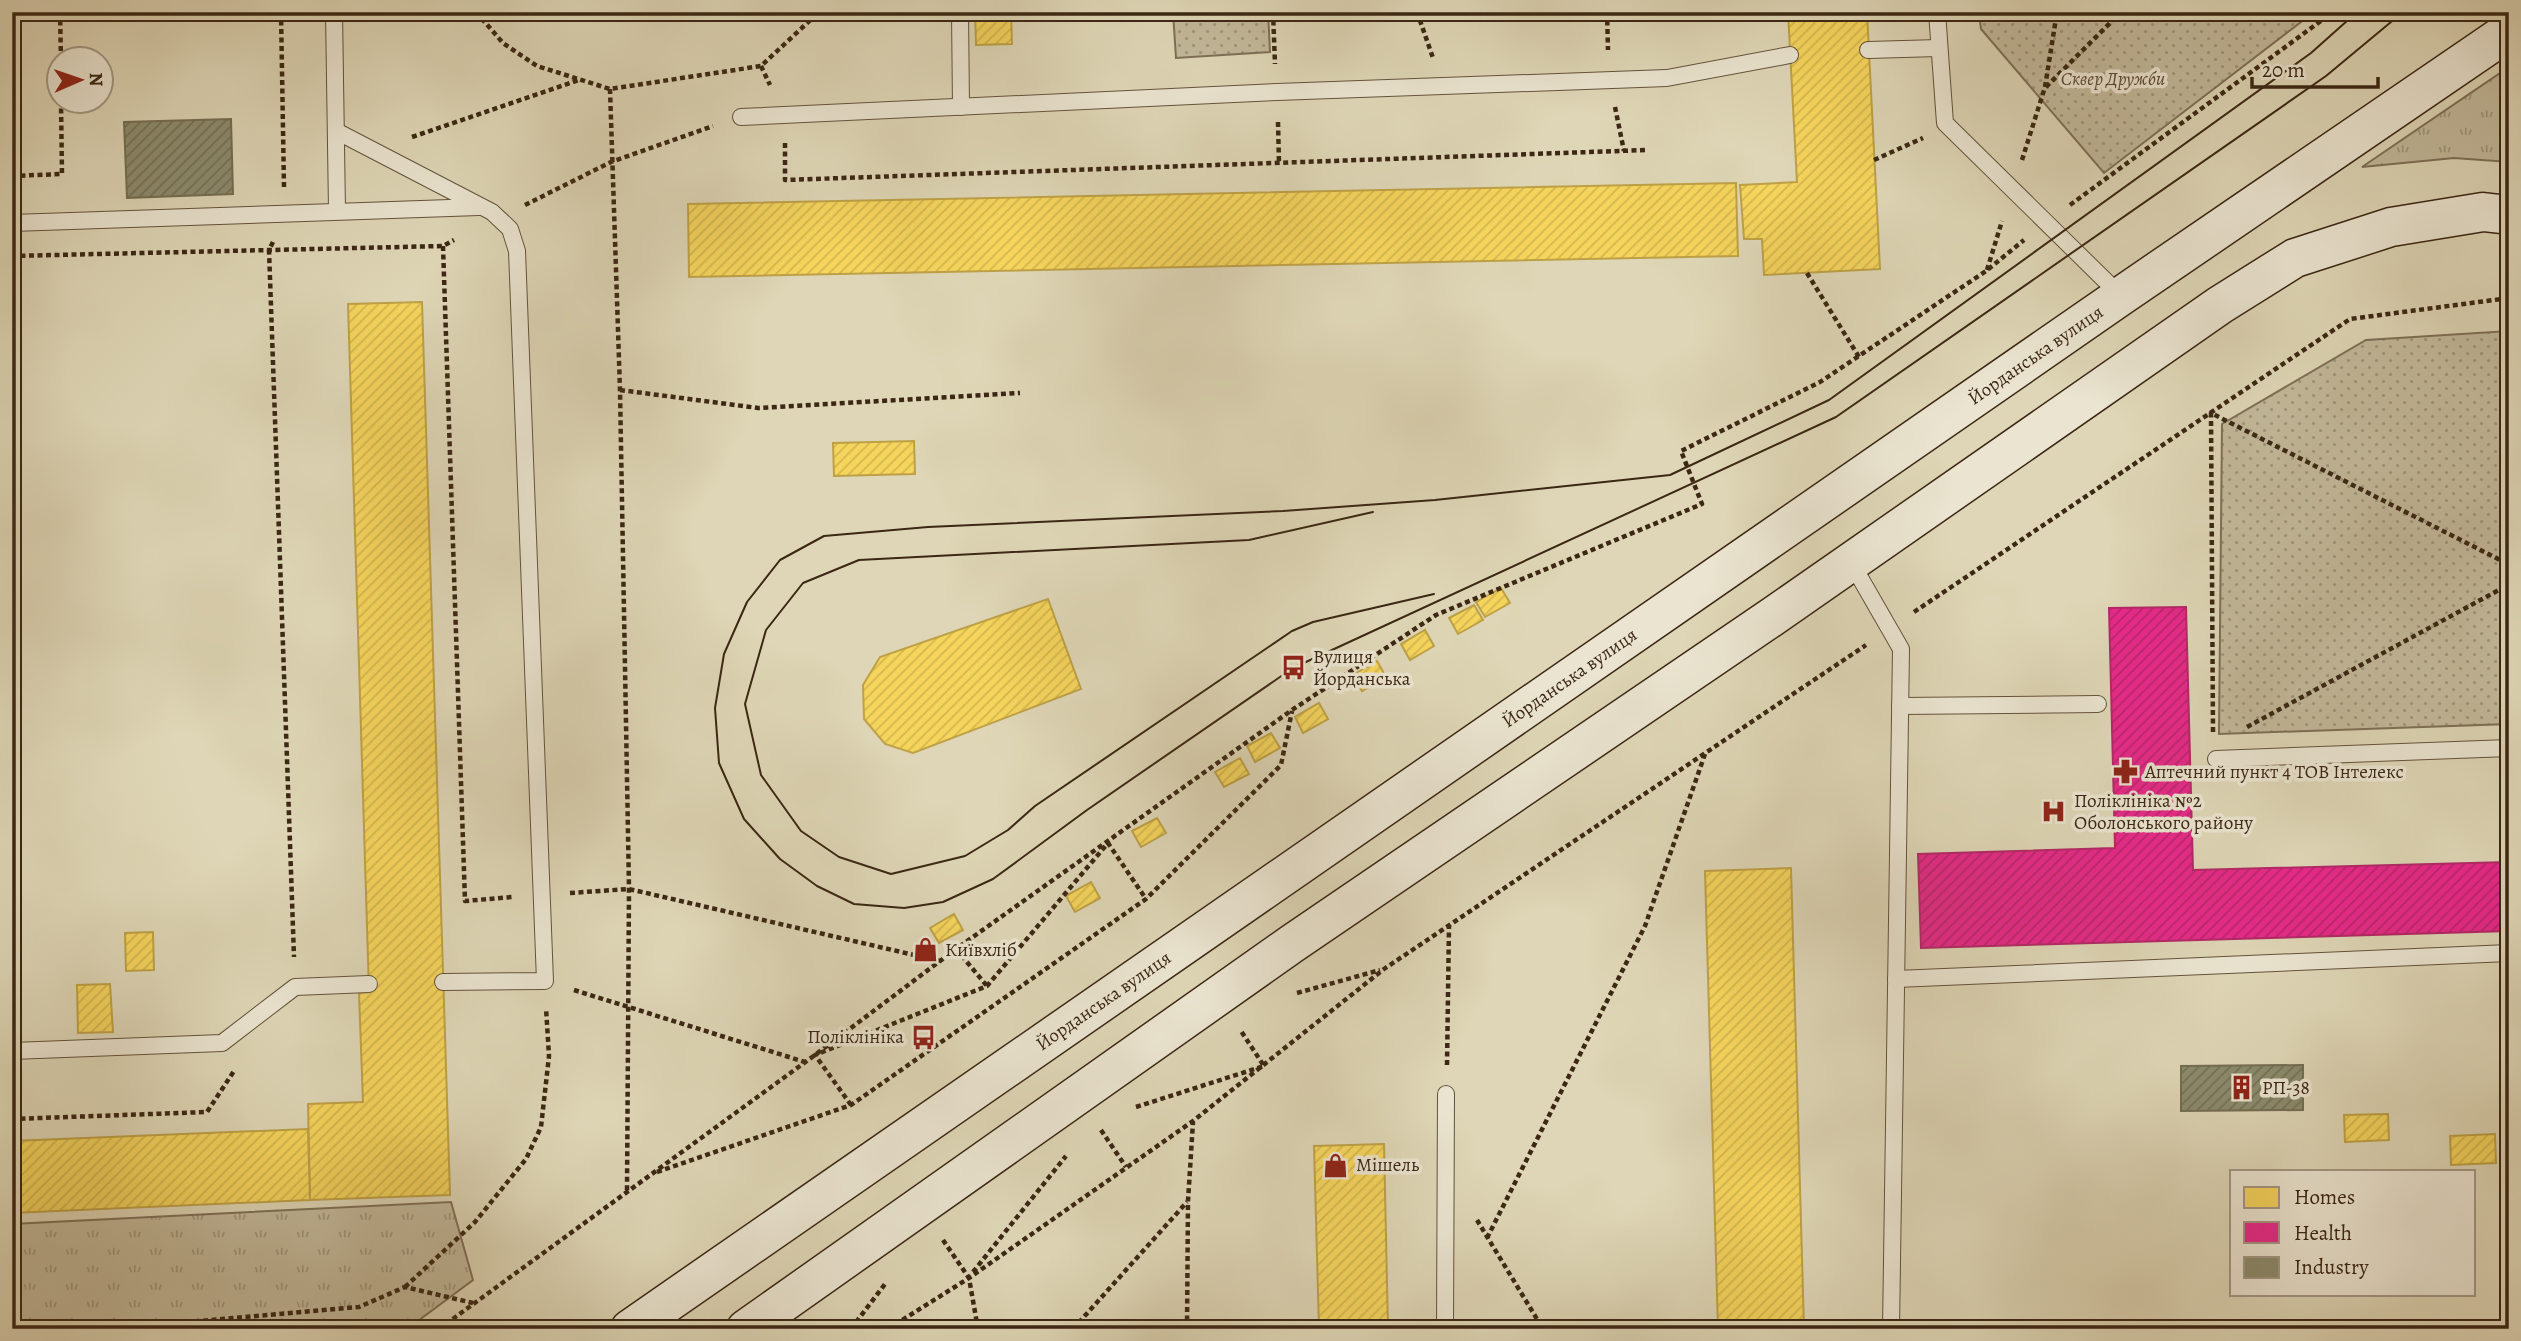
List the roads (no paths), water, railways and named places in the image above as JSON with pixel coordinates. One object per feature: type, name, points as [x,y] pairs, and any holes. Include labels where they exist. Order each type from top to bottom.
[{"type":"main road","name":"Йорданська вулиця","points":[[630,1329],[2509,30]]},
{"type":"main road","points":[[746,1329],[1293,943],[1851,562],[2220,305],[2295,258],[2390,227],[2483,212],[2509,215]]},
{"type":"lane","points":[[334,12],[337,211]]},
{"type":"lane","points":[[960,12],[961,107]]},
{"type":"lane","points":[[1937,12],[1945,122],[2121,296]]},
{"type":"lane","points":[[1868,50],[1939,48]]},
{"type":"lane","points":[[741,117],[1667,78],[1790,55]]},
{"type":"lane","points":[[336,131],[499,217],[510,229],[517,251],[545,981],[443,982]]},
{"type":"lane","points":[[12,223],[481,207]]},
{"type":"lane","points":[[1851,562],[1900,649],[1891,1329]]},
{"type":"lane","points":[[1900,706],[2098,704]]},
{"type":"lane","points":[[2214,752],[2509,748]]},
{"type":"lane","points":[[1896,979],[2509,953]]},
{"type":"lane","points":[[12,1051],[222,1043],[295,987],[369,984]]},
{"type":"lane","points":[[1445,1329],[1447,1094]]},
{"type":"tram line","points":[[2357,12],[2311,53],[1829,400],[1670,475],[1435,500],[1283,511],[928,527],[824,536],[780,560],[747,602],[724,654],[715,708],[719,763],[744,819],[780,859],[817,886],[854,904],[904,908],[943,902],[993,879],[1087,810],[1293,668],[1836,417],[2326,76],[2403,12]]},
{"type":"tram line","points":[[1373,512],[1249,540],[859,560],[803,583],[766,630],[745,704],[761,775],[801,831],[839,857],[891,874],[965,856],[1008,830],[1035,806],[1292,631],[1313,622],[1434,594]]},
{"type":"place","name":"Вулиця Йорданська","points":[[1293,668]]},
{"type":"place","name":"Аптечний пункт 4 ТОВ Інтелекс","points":[[2125,772]]},
{"type":"place","name":"Поліклініка №2 Оболонського району","points":[[2054,812]]},
{"type":"place","name":"Київхліб","points":[[925,950]]},
{"type":"place","name":"Поліклініка","points":[[924,1037]]},
{"type":"place","name":"РП-38","points":[[2242,1088]]},
{"type":"place","name":"Мішель","points":[[1336,1165]]},
{"type":"park label","name":"Сквер Дружби","points":[[2113,79]]}]
